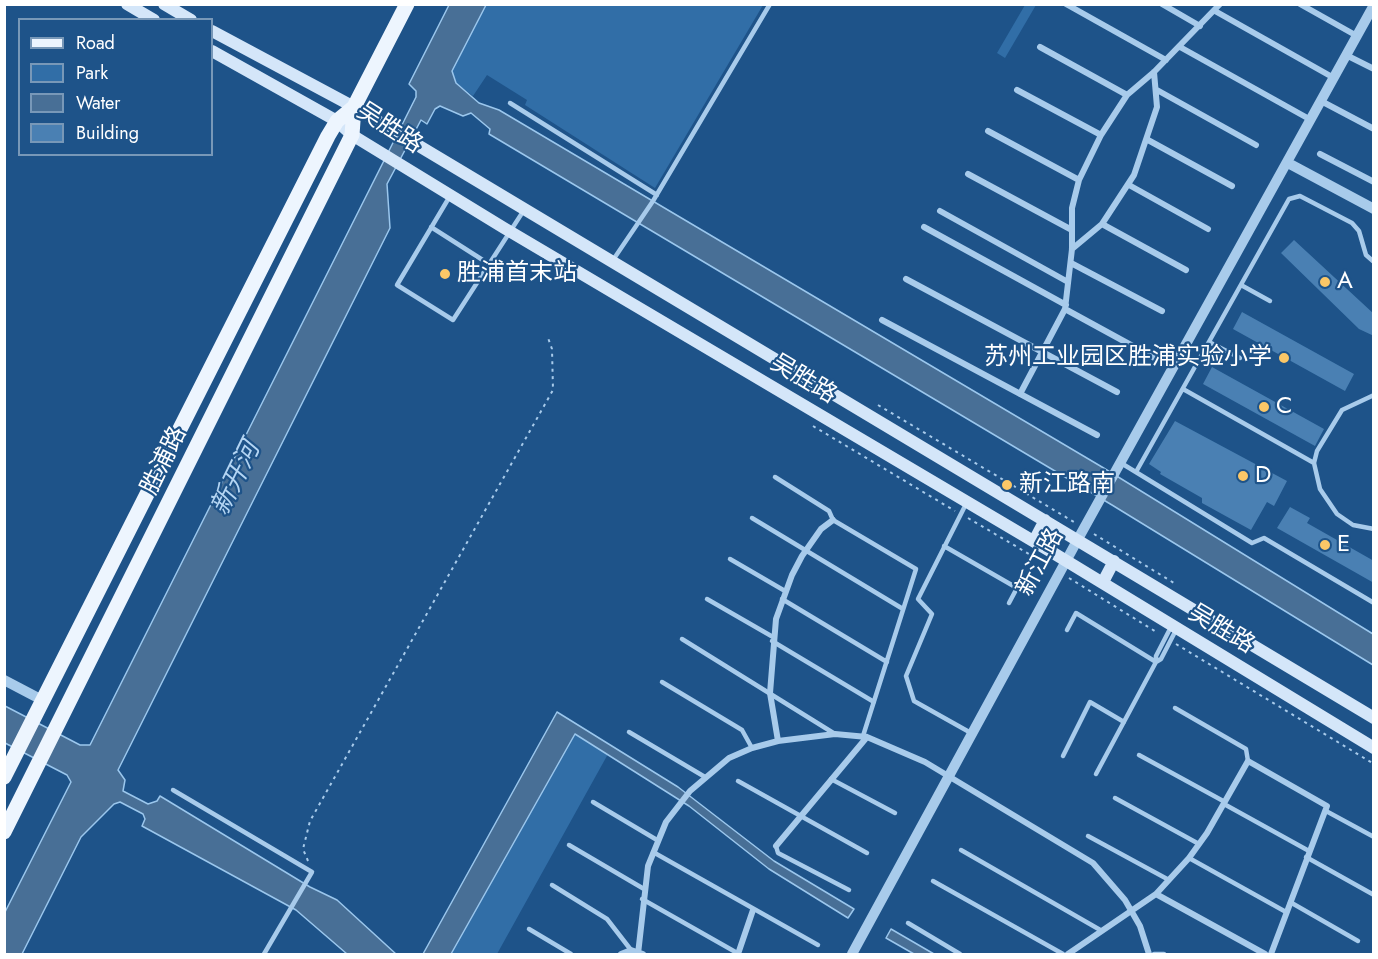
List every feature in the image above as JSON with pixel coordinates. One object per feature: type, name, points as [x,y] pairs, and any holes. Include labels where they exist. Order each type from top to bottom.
[{"type":"main road","points":[[127,4],[151,18]]},
{"type":"main road","points":[[164,4],[188,18]]},
{"type":"main road","name":"胜浦路","points":[[4,832],[56,732],[352,135],[354,107],[407,4]]},
{"type":"main road","name":"吴胜路","points":[[213,32],[354,107],[1374,718]]},
{"type":"main road","name":"吴胜路","points":[[213,52],[337,121],[352,135],[510,232],[1034,541],[1374,748]]},
{"type":"main road","name":"胜浦路","points":[[4,777],[337,121],[354,107]]},
{"type":"main road","points":[[1034,541],[1046,520]]},
{"type":"main road","points":[[1102,582],[1114,561]]},
{"type":"street","points":[[1066,4],[1166,60]]},
{"type":"street","points":[[1162,4],[1200,26]]},
{"type":"street","points":[[1020,394],[1066,307],[1072,249],[1070,229],[1072,208],[1079,180],[1101,135],[1127,95],[1180,47],[1220,4]]},
{"type":"street","points":[[1300,4],[1357,36]]},
{"type":"street","points":[[1215,11],[1334,78]]},
{"type":"street","name":"新江路","points":[[852,954],[1078,539],[1372,11]]},
{"type":"street","points":[[1180,47],[1311,120]]},
{"type":"street","points":[[1040,48],[1127,95]]},
{"type":"street","points":[[1346,55],[1374,69]]},
{"type":"street","points":[[1072,249],[1102,224],[1129,185],[1148,140],[1157,107],[1154,72]]},
{"type":"street","points":[[1017,90],[1101,135]]},
{"type":"street","points":[[1157,90],[1256,144]]},
{"type":"street","points":[[1321,101],[1374,129]]},
{"type":"street","points":[[988,131],[1079,180]]},
{"type":"street","points":[[1148,140],[1232,186]]},
{"type":"street","points":[[1320,154],[1374,183]]},
{"type":"street","points":[[1288,163],[1374,209]]},
{"type":"street","points":[[968,174],[1070,229]]},
{"type":"street","points":[[1129,185],[1208,229]]},
{"type":"street","points":[[940,211],[1068,282]]},
{"type":"street","points":[[1102,224],[1186,270]]},
{"type":"street","points":[[924,227],[1173,368]]},
{"type":"street","points":[[1071,263],[1162,311]]},
{"type":"street","points":[[906,279],[1117,392]]},
{"type":"street","points":[[882,320],[1097,435]]},
{"type":"street","points":[[778,741],[770,693],[773,639],[782,599],[806,549],[821,529],[833,520]]},
{"type":"street","points":[[4,680],[44,700]]},
{"type":"street","points":[[621,954],[631,950],[640,954],[642,899],[653,852],[657,840],[678,805],[690,791],[729,758],[752,748],[778,741],[835,734],[865,737],[925,762],[1093,862],[1132,911],[1151,954]]},
{"type":"street","points":[[776,846],[865,737]]},
{"type":"street","points":[[1068,954],[1156,894],[1190,858],[1225,803],[1248,761],[1328,806],[1307,854],[1271,954]]},
{"type":"street","points":[[1156,894],[1265,954]]},
{"type":"street","points":[[738,954],[753,910]]},
{"type":"lane","points":[[613,262],[657,195],[770,4]]},
{"type":"lane","points":[[510,104],[657,195]]},
{"type":"lane","points":[[451,194],[397,285],[453,320],[524,210]]},
{"type":"lane","points":[[1136,472],[1289,199],[1300,196],[1352,223],[1359,231],[1366,255],[1374,262]]},
{"type":"lane","points":[[431,227],[489,264]]},
{"type":"lane","points":[[1241,285],[1270,301]]},
{"type":"lane","points":[[1209,342],[1240,358]]},
{"type":"lane","points":[[1183,389],[1314,463]]},
{"type":"lane","points":[[1374,395],[1342,410],[1317,451],[1314,463],[1320,489],[1337,514],[1353,525],[1374,529]]},
{"type":"lane","points":[[1118,467],[1136,472],[1252,543],[1264,538],[1374,603]]},
{"type":"lane","points":[[775,477],[829,511],[833,520],[916,569],[865,737]]},
{"type":"lane","points":[[968,502],[918,599],[932,614],[906,675],[914,701],[972,734]]},
{"type":"lane","points":[[752,518],[903,609]]},
{"type":"lane","points":[[944,546],[1017,588],[1009,603]]},
{"type":"lane","points":[[730,559],[785,591]]},
{"type":"lane","points":[[707,599],[874,702]]},
{"type":"lane","points":[[782,599],[886,662]]},
{"type":"lane","points":[[1067,630],[1076,613],[1156,662]]},
{"type":"lane","points":[[1096,774],[1156,662],[1156,656],[1175,626]]},
{"type":"lane","points":[[682,639],[835,734]]},
{"type":"lane","points":[[662,682],[742,730],[752,748]]},
{"type":"lane","points":[[1063,756],[1090,702],[1124,722]]},
{"type":"lane","points":[[1175,708],[1246,749],[1248,761]]},
{"type":"lane","points":[[629,732],[705,777]]},
{"type":"lane","points":[[1139,755],[1225,803],[1374,895]]},
{"type":"lane","points":[[831,779],[896,813]]},
{"type":"lane","points":[[738,781],[800,818],[867,853]]},
{"type":"lane","points":[[173,790],[312,872],[264,954]]},
{"type":"lane","points":[[1115,798],[1199,844]]},
{"type":"lane","points":[[593,802],[657,840]]},
{"type":"lane","points":[[1326,811],[1374,837]]},
{"type":"lane","points":[[1088,836],[1169,880]]},
{"type":"lane","points":[[569,845],[644,889]]},
{"type":"lane","points":[[776,846],[778,853],[849,890]]},
{"type":"lane","points":[[961,850],[1102,931]]},
{"type":"lane","points":[[653,852],[818,945]]},
{"type":"lane","points":[[1190,858],[1286,912]]},
{"type":"lane","points":[[933,881],[1063,954]]},
{"type":"lane","points":[[552,885],[607,919],[631,950]]},
{"type":"lane","points":[[642,899],[738,954]]},
{"type":"lane","points":[[1290,902],[1358,941]]},
{"type":"lane","points":[[908,923],[960,954]]},
{"type":"lane","points":[[529,929],[571,954]]},
{"type":"lane","points":[[1151,954],[1164,954]]},
{"type":"path","points":[[312,872],[303,849],[310,821],[553,390],[552,349],[547,335]]},
{"type":"path","points":[[808,423],[1060,572],[1374,764]]},
{"type":"green space","points":[[486,5],[763,5],[655,188],[525,105],[527,100],[487,75],[473,96],[456,83],[452,71]]},
{"type":"green space","points":[[1025,5],[1036,5],[1005,58],[997,53]]},
{"type":"green space","points":[[575,734],[608,754],[497,954],[451,954]]},
{"type":"water","name":"新开河","points":[[449,5],[486,5],[452,71],[456,83],[479,103],[499,110],[1102,467],[1373,634],[1373,665],[1112,505],[489,134],[490,129],[471,113],[463,116],[440,106],[435,109],[427,124],[421,120],[387,184],[390,228],[118,770],[125,780],[123,791],[148,804],[157,801],[160,796],[310,887],[337,900],[396,954],[347,954],[296,910],[142,826],[145,819],[143,814],[120,802],[114,804],[81,837],[22,954],[5,954],[4,914],[71,782],[67,775],[5,743],[5,706],[80,745],[90,745],[416,97],[416,91],[409,84]]},
{"type":"water","points":[[557,712],[678,787],[774,861],[854,909],[848,918],[769,869],[689,806],[575,734],[451,954],[423,954]]},
{"type":"water","points":[[891,929],[934,954],[914,954],[886,938]]},
{"type":"building","name":"A","points":[[1294,240],[1374,314],[1374,336],[1359,329],[1281,253]]},
{"type":"building","points":[[1242,312],[1354,374],[1345,391],[1233,329]]},
{"type":"building","name":"C","points":[[1212,367],[1324,429],[1315,446],[1203,384]]},
{"type":"building","name":"D","points":[[1175,421],[1287,481],[1274,506],[1267,502],[1251,530],[1202,503],[1202,498],[1160,474],[1161,472],[1149,464]]},
{"type":"building","name":"E","points":[[1290,507],[1310,518],[1307,523],[1374,561],[1374,583],[1277,528]]},
{"type":"place","name":"胜浦首末站","points":[[445,274]]},
{"type":"place","name":"A","points":[[1325,282]]},
{"type":"place","name":"苏州工业园区胜浦实验小学","points":[[1284,358]]},
{"type":"place","name":"C","points":[[1264,407]]},
{"type":"place","name":"D","points":[[1243,476]]},
{"type":"place","name":"新江路南","points":[[1007,485]]},
{"type":"place","name":"E","points":[[1325,545]]}]
